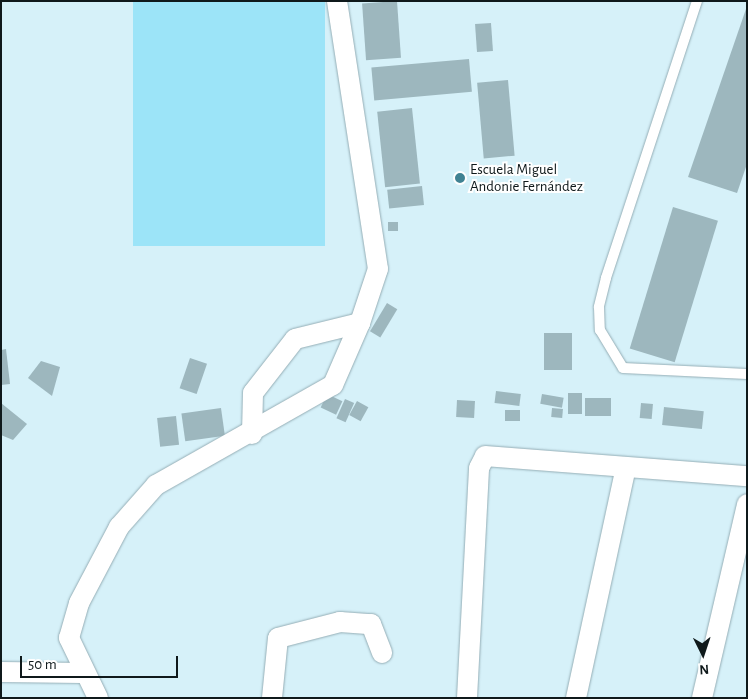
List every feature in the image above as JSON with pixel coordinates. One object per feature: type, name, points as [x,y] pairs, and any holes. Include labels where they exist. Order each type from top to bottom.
[{"type":"street","points":[[98,698],[82,673],[69,638],[80,603],[119,527],[156,484],[252,434],[333,385],[360,323],[378,269],[337,1]]},
{"type":"street","points":[[252,434],[253,393],[295,339],[360,323]]},
{"type":"street","points":[[467,698],[480,468],[486,456],[747,476]]},
{"type":"street","points":[[576,698],[626,467]]},
{"type":"street","points":[[702,698],[747,504]]},
{"type":"street","points":[[272,698],[278,638],[340,622],[371,624],[382,653]]},
{"type":"street","points":[[1,672],[82,673]]},
{"type":"lane","points":[[697,1],[606,278],[600,330],[623,368],[747,374]]},
{"type":"shaded area","points":[[133,1],[325,1],[325,246],[133,246]]},
{"type":"building","points":[[397,1],[401,58],[366,60],[362,3]]},
{"type":"building","points":[[746,9],[747,164],[737,193],[688,177]]},
{"type":"building","points":[[491,23],[493,51],[477,52],[475,24]]},
{"type":"building","points":[[469,59],[472,92],[374,100],[371,68]]},
{"type":"building","points":[[508,80],[515,156],[484,158],[477,83]]},
{"type":"building","points":[[412,108],[420,184],[385,187],[377,112]]},
{"type":"building","points":[[422,186],[424,205],[389,209],[387,190]]},
{"type":"building","points":[[673,207],[718,221],[675,362],[630,349]]},
{"type":"building","points":[[388,222],[398,222],[398,231],[388,231]]},
{"type":"building","points":[[387,303],[397,309],[380,337],[370,331]]},
{"type":"building","points":[[544,333],[572,333],[572,370],[544,370]]},
{"type":"building","points":[[6,349],[10,384],[1,385],[1,350]]},
{"type":"building","points":[[190,358],[207,364],[197,394],[180,388]]},
{"type":"building","points":[[41,361],[60,367],[52,396],[28,378]]},
{"type":"building","points":[[496,391],[521,394],[519,406],[495,403]]},
{"type":"building","points":[[568,393],[582,393],[582,414],[568,414]]},
{"type":"building","points":[[327,394],[342,401],[336,415],[321,408]]},
{"type":"building","points":[[542,394],[564,398],[562,408],[540,404]]},
{"type":"building","points":[[585,398],[611,398],[611,416],[585,416]]},
{"type":"building","points":[[345,399],[354,403],[346,422],[336,418]]},
{"type":"building","points":[[457,400],[475,401],[474,418],[456,417]]},
{"type":"building","points":[[357,401],[368,407],[361,421],[349,415]]},
{"type":"building","points":[[1,403],[27,424],[13,440],[1,435]]},
{"type":"building","points":[[641,403],[653,404],[652,419],[640,418]]},
{"type":"building","points":[[664,407],[704,411],[702,429],[662,425]]},
{"type":"building","points":[[221,408],[225,436],[185,441],[181,414]]},
{"type":"building","points":[[552,408],[563,409],[562,418],[551,417]]},
{"type":"building","points":[[505,410],[520,410],[520,421],[505,421]]},
{"type":"building","points":[[176,416],[179,445],[160,447],[157,418]]},
{"type":"place","name":"Escuela Miguel Andonie Fernández","points":[[460,178]]}]
